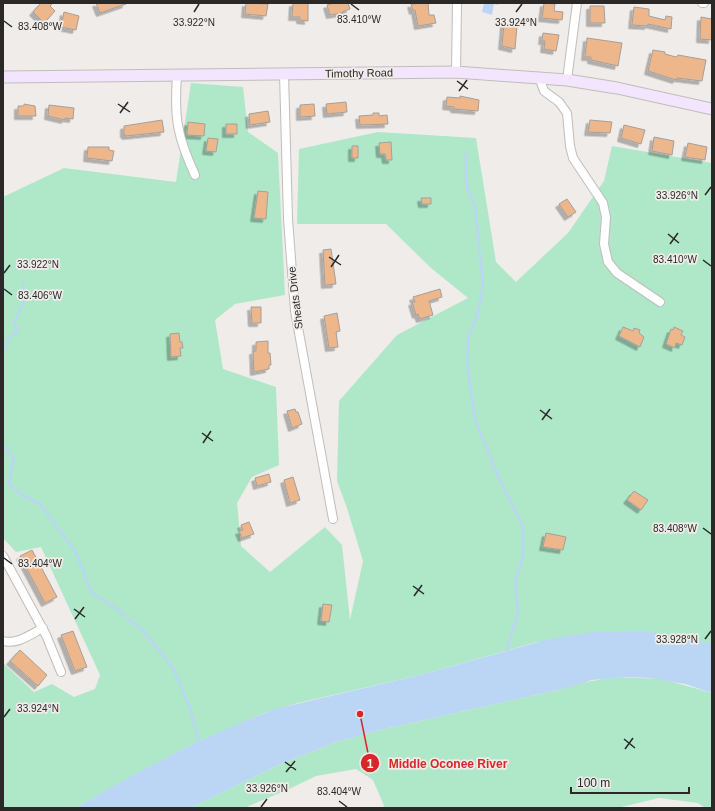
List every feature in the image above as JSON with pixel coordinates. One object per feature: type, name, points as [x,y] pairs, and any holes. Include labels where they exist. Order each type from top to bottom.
[{"type":"main road","name":"Timothy Road","points":[[3,77],[456,72],[568,80],[617,88],[712,108]]},
{"type":"street","points":[[456,72],[457,3]]},
{"type":"street","points":[[568,80],[577,3]]},
{"type":"street","name":"Sheats Drive","points":[[284,74],[288,219],[295,311],[333,519]]},
{"type":"street","points":[[177,75],[175,108],[177,122],[182,146],[195,175]]},
{"type":"street","points":[[539,77],[544,91],[559,102],[567,113],[570,146],[573,158],[603,203],[606,217],[604,244],[608,262],[617,274],[660,302]]},
{"type":"street","points":[[3,556],[43,628],[61,672]]},
{"type":"street","points":[[3,641],[16,641],[43,628]]},
{"type":"green space","points":[[191,83],[243,87],[248,132],[278,153],[285,295],[235,304],[215,320],[223,369],[276,387],[279,465],[252,477],[237,503],[241,546],[270,572],[325,527],[342,545],[350,620],[363,561],[337,481],[339,401],[397,335],[468,298],[431,268],[386,224],[297,224],[299,149],[378,132],[476,138],[496,262],[516,282],[568,233],[604,181],[612,146],[712,163],[712,645],[537,642],[424,674],[298,703],[264,713],[189,746],[75,808],[3,808],[3,663],[34,692],[52,684],[74,697],[95,689],[100,675],[41,547],[16,552],[3,538],[3,197],[64,168],[176,182]]},
{"type":"green space","points":[[615,677],[662,679],[712,693],[712,808],[705,808],[698,803],[659,798],[617,808],[385,808],[373,780],[356,769],[316,776],[244,808],[190,808],[281,764],[336,742],[380,730],[558,690],[580,683]]},
{"type":"water","points":[[484,3],[499,3],[498,5],[494,4],[492,15],[482,12]]},
{"type":"water","points":[[642,631],[690,638],[712,644],[712,693],[685,684],[650,678],[627,677],[592,680],[558,690],[380,730],[336,742],[281,764],[190,808],[75,808],[189,746],[275,709],[424,674],[549,639],[595,632]]},
{"type":"building","points":[[41,3],[53,3],[50,6],[55,11],[44,23],[33,12]]},
{"type":"building","points":[[96,3],[126,3],[126,4],[100,13]]},
{"type":"building","points":[[246,3],[268,4],[266,16],[245,14]]},
{"type":"building","points":[[293,3],[308,3],[308,21],[300,20],[300,17],[292,17]]},
{"type":"building","points":[[334,3],[348,3],[350,9],[342,13],[330,15],[327,5]]},
{"type":"building","points":[[428,3],[429,15],[434,15],[436,23],[418,26],[415,10],[413,11],[411,4]]},
{"type":"building","points":[[544,3],[555,4],[554,11],[563,12],[562,20],[542,18]]},
{"type":"building","points":[[590,6],[604,6],[605,23],[590,23]]},
{"type":"building","points":[[634,7],[649,9],[649,16],[665,20],[666,16],[672,17],[671,29],[648,24],[648,26],[632,25]]},
{"type":"building","points":[[64,12],[79,16],[76,30],[61,27]]},
{"type":"building","points":[[701,17],[712,19],[712,40],[700,39]]},
{"type":"building","points":[[504,24],[517,26],[515,49],[502,46]]},
{"type":"building","points":[[543,33],[559,35],[556,51],[544,49],[545,41],[542,41]]},
{"type":"building","points":[[587,38],[622,43],[618,66],[591,60],[591,57],[585,57]]},
{"type":"building","points":[[653,50],[665,52],[665,54],[676,57],[678,55],[706,60],[702,81],[677,78],[676,80],[648,71]]},
{"type":"building","points":[[460,96],[479,100],[478,111],[454,109],[454,107],[446,106],[447,97],[460,98]]},
{"type":"building","points":[[346,102],[347,112],[327,114],[326,104]]},
{"type":"building","points":[[24,104],[35,106],[36,116],[18,116],[18,106],[24,106]]},
{"type":"building","points":[[314,104],[315,116],[300,117],[300,105]]},
{"type":"building","points":[[49,105],[74,108],[73,119],[65,118],[65,120],[48,116]]},
{"type":"building","points":[[268,111],[270,122],[250,125],[249,114]]},
{"type":"building","points":[[373,113],[379,113],[379,116],[387,115],[388,124],[360,125],[359,116],[373,115]]},
{"type":"building","points":[[162,120],[164,132],[126,136],[124,134],[124,126]]},
{"type":"building","points":[[590,120],[612,122],[610,133],[588,132]]},
{"type":"building","points":[[188,122],[205,124],[204,136],[187,135]]},
{"type":"building","points":[[226,124],[237,124],[237,134],[226,134]]},
{"type":"building","points":[[624,125],[645,130],[641,144],[621,138]]},
{"type":"building","points":[[654,137],[674,141],[672,155],[652,151]]},
{"type":"building","points":[[208,138],[218,139],[216,152],[206,151]]},
{"type":"building","points":[[391,142],[392,160],[386,160],[385,154],[380,154],[379,143]]},
{"type":"building","points":[[688,143],[707,147],[705,160],[685,157]]},
{"type":"building","points":[[352,146],[358,146],[358,158],[352,158]]},
{"type":"building","points":[[88,147],[109,147],[109,150],[114,151],[112,161],[87,158]]},
{"type":"building","points":[[258,191],[268,192],[266,219],[254,218]]},
{"type":"building","points":[[421,198],[431,198],[431,204],[422,204]]},
{"type":"building","points":[[567,199],[576,212],[568,217],[559,204]]},
{"type":"building","points":[[331,249],[336,284],[325,285],[323,250]]},
{"type":"building","points":[[440,289],[442,297],[429,301],[433,315],[420,319],[418,314],[416,315],[412,302],[415,302],[413,297]]},
{"type":"building","points":[[251,307],[261,307],[261,323],[252,323]]},
{"type":"building","points":[[337,313],[340,331],[336,332],[338,347],[329,348],[324,316]]},
{"type":"building","points":[[623,327],[633,331],[634,328],[640,330],[639,333],[644,337],[640,347],[619,336]]},
{"type":"building","points":[[674,327],[683,331],[681,335],[685,337],[682,345],[676,343],[675,348],[666,344],[671,329],[673,330]]},
{"type":"building","points":[[179,333],[180,342],[182,342],[183,348],[180,348],[181,356],[171,357],[170,334]]},
{"type":"building","points":[[268,341],[268,353],[270,353],[271,365],[269,365],[269,369],[254,372],[253,351],[256,351],[256,342]]},
{"type":"building","points":[[295,409],[296,412],[298,412],[302,424],[292,428],[287,411]]},
{"type":"building","points":[[269,474],[271,482],[257,486],[255,478]]},
{"type":"building","points":[[293,477],[300,500],[290,503],[284,480]]},
{"type":"building","points":[[634,491],[648,500],[641,510],[627,500]]},
{"type":"building","points":[[249,522],[254,534],[242,538],[239,531],[243,530],[241,525]]},
{"type":"building","points":[[546,533],[566,537],[563,550],[543,547]]},
{"type":"building","points":[[32,550],[57,597],[45,603],[20,556]]},
{"type":"building","points":[[323,604],[332,605],[329,622],[321,621]]},
{"type":"building","points":[[73,631],[87,667],[75,671],[61,635]]},
{"type":"building","points":[[20,650],[47,675],[38,686],[10,661]]},
{"type":"waterway","points":[[466,153],[466,184],[475,206],[483,286],[478,313],[468,339],[467,363],[475,420],[502,485],[523,527],[523,557],[515,581],[518,611],[506,654]]},
{"type":"waterway","points":[[3,351],[10,337],[18,330],[14,322],[24,302],[23,282]]},
{"type":"waterway","points":[[3,445],[14,458],[9,484],[23,496],[39,503],[75,551],[92,593],[117,609],[144,632],[173,668],[190,708],[199,743]]},
{"type":"place","name":"Middle Oconee River","points":[[360,714]]}]
